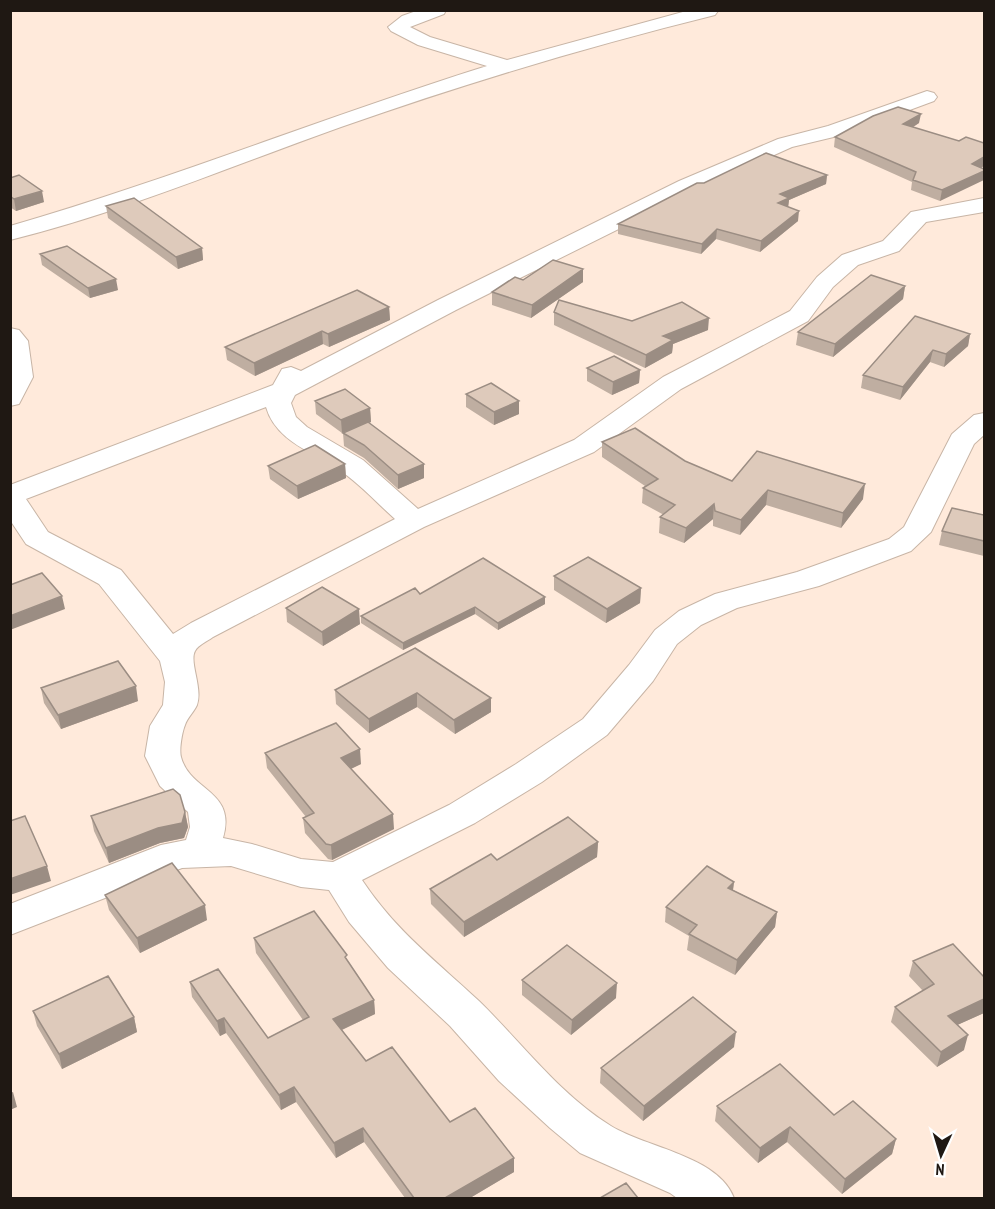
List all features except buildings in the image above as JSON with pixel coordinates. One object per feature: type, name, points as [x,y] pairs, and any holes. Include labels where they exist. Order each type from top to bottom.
[{"type":"street","points":[[438,10],[408,20],[397,27],[424,41],[507,66]]},
{"type":"street","points":[[10,233],[84,212],[378,108],[566,47],[709,11]]},
{"type":"street","points":[[201,851],[208,827],[205,807],[173,777],[163,756],[167,726],[180,705],[182,682],[176,659],[110,577],[37,538],[10,496],[282,391],[447,305],[687,186],[785,143],[835,130],[927,97]]},
{"type":"street","points":[[176,659],[181,644],[202,630],[414,521],[584,446],[672,383],[799,316],[825,282],[850,260],[891,246],[919,217],[984,205]]},
{"type":"street","points":[[10,334],[15,341],[20,377],[10,398]]},
{"type":"street","points":[[300,359],[278,403],[283,420],[297,433],[353,466],[414,521]]},
{"type":"street","points":[[10,920],[174,855],[201,851],[237,854],[297,873],[322,878],[339,875],[462,814],[529,773],[595,727],[641,673],[666,637],[690,618],[726,601],[808,579],[900,545],[916,532],[962,440],[984,421]]},
{"type":"street","points":[[339,875],[363,912],[402,957],[465,1014],[514,1069],[565,1115],[596,1140],[686,1179],[711,1198]]}]
